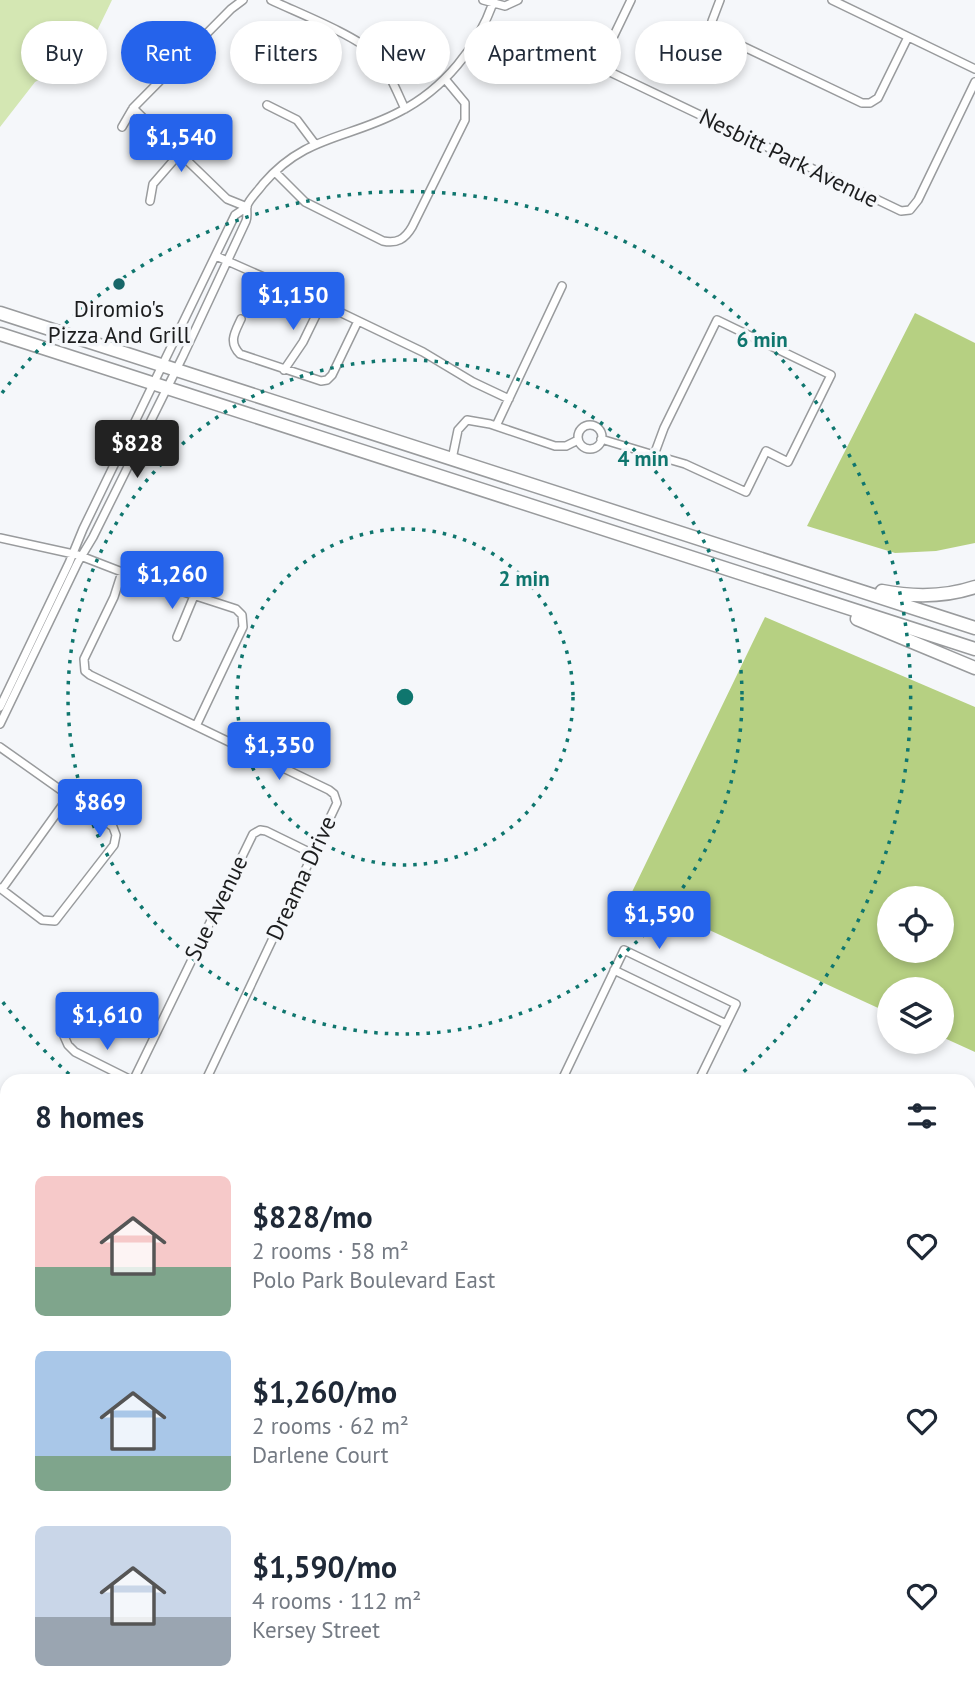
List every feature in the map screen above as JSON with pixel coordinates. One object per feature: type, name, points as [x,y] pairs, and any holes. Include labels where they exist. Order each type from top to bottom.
[{"type":"highway","points":[[0,313],[975,628]]},
{"type":"highway","points":[[0,334],[975,649]]},
{"type":"highway","points":[[770,561],[898,594],[926,595],[975,587]]},
{"type":"highway","points":[[786,589],[975,668]]},
{"type":"street","points":[[121,127],[133,108],[243,0]]},
{"type":"street","points":[[271,0],[370,51],[386,71],[405,109]]},
{"type":"street","points":[[483,0],[508,5],[518,0]]},
{"type":"street","name":"Nesbitt Park Avenue","points":[[631,0],[605,54],[605,64],[610,72],[898,210],[910,210],[918,200],[975,82]]},
{"type":"street","points":[[720,0],[712,21],[717,34],[862,103],[870,103],[878,97],[908,37]]},
{"type":"street","points":[[832,0],[975,69]]},
{"type":"street","points":[[450,72],[475,40],[494,2]]},
{"type":"street","points":[[0,707],[170,368],[192,308],[235,215],[247,207],[275,172],[296,155],[315,144],[383,120],[428,95],[440,84]]},
{"type":"street","points":[[275,172],[301,199],[314,208],[383,241],[402,240],[412,227],[465,120],[465,103],[449,84]]},
{"type":"street","points":[[267,105],[297,120],[315,144]]},
{"type":"street","points":[[133,108],[230,201],[247,207]]},
{"type":"street","points":[[150,201],[153,184],[180,153]]},
{"type":"street","points":[[230,201],[235,215]]},
{"type":"street","points":[[0,724],[77,555],[170,368],[203,313],[228,261],[246,221],[247,207]]},
{"type":"street","points":[[216,256],[423,352],[509,399]]},
{"type":"street","points":[[496,426],[562,286]]},
{"type":"street","points":[[284,370],[303,342],[322,303]]},
{"type":"street","points":[[192,308],[203,313]]},
{"type":"street","points":[[241,319],[232,340],[237,352],[321,381],[327,380],[358,321]]},
{"type":"street","points":[[601,439],[654,455],[685,464],[746,492],[766,452],[788,462],[831,375],[717,320],[664,428],[654,455]]},
{"type":"street","points":[[452,459],[461,425],[467,420],[496,426],[555,446],[566,446],[578,440]]},
{"type":"street","points":[[591,425],[598,428],[601,439],[597,446],[590,449],[578,440],[580,429],[591,425]]},
{"type":"street","points":[[0,538],[77,555],[236,609],[242,615],[243,627],[196,726]]},
{"type":"street","name":"Dreama Drive","points":[[122,572],[114,597],[84,659],[85,671],[329,790],[334,794],[337,803],[209,1074]]},
{"type":"street","points":[[177,637],[194,596]]},
{"type":"street","points":[[0,747],[113,827],[116,835],[114,845],[55,921],[42,920],[1,889],[69,796]]},
{"type":"street","name":"Sue Avenue","points":[[137,1074],[253,834],[266,831],[313,854]]},
{"type":"street","points":[[565,1074],[624,950],[736,1004],[702,1074]]},
{"type":"street","points":[[614,970],[726,1024]]},
{"type":"street","points":[[64,1036],[75,1052],[120,1074]]},
{"type":"green space","points":[[0,0],[112,0],[102,21],[21,21],[21,84],[33,84],[0,127]]},
{"type":"green space","points":[[915,313],[975,343],[975,543],[936,551],[895,553],[807,526]]},
{"type":"green space","points":[[765,617],[975,707],[975,1052],[954,1042],[954,977],[877,977],[877,1007],[631,894]]},
{"type":"place","name":"Diromio's Pizza And Grill","points":[[119,284]]}]
